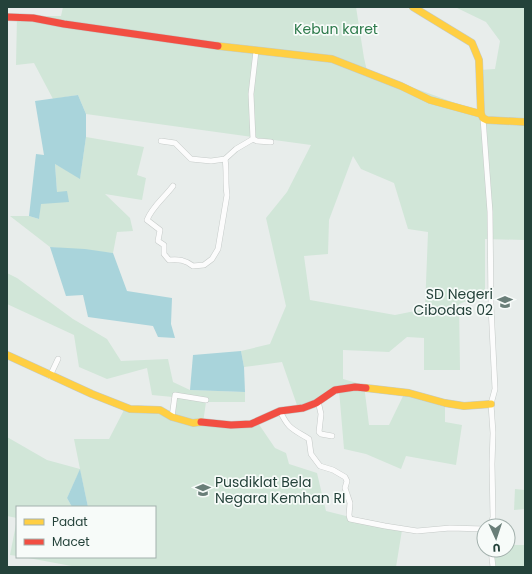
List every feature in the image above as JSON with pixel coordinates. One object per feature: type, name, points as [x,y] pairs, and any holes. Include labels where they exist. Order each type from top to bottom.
[{"type":"street","points":[[413,7],[472,43],[479,60],[490,212],[491,306],[495,389],[491,404],[493,433],[493,518]]},
{"type":"street","points":[[7,16],[33,18],[64,24],[256,51],[332,60],[401,86],[430,100],[482,116],[488,120],[525,122]]},
{"type":"street","points":[[253,139],[251,94],[256,51]]},
{"type":"street","points":[[161,141],[175,143],[191,159],[211,161],[225,159],[236,149],[253,139],[271,142]]},
{"type":"street","points":[[173,186],[150,212],[146,220],[160,230],[158,241],[164,245],[164,254],[169,260],[176,259],[186,261],[193,266],[204,265],[212,259],[218,249],[227,195],[227,173],[225,159]]},
{"type":"street","points":[[7,355],[50,376],[130,409],[160,410],[172,417],[193,422],[238,424],[256,422],[280,411],[303,408],[316,403],[335,390],[355,387],[409,393],[464,406],[491,404]]},
{"type":"street","points":[[50,376],[58,359]]},
{"type":"street","points":[[172,417],[175,395],[206,400]]},
{"type":"street","points":[[318,401],[321,414],[319,432],[321,434],[332,436]]},
{"type":"street","points":[[280,411],[285,422],[293,430],[309,439],[311,454],[320,466],[345,477],[347,481],[345,488],[350,503],[350,519],[417,531],[450,528],[476,529]]},
{"type":"green space","name":"Kebun karet","points":[[63,7],[356,7],[367,71],[483,113],[480,70],[495,69],[500,41],[486,22],[455,7],[525,7],[525,240],[485,239],[485,294],[459,304],[460,370],[424,370],[424,338],[407,337],[389,352],[343,350],[343,379],[364,385],[369,425],[389,425],[404,394],[445,407],[445,422],[462,425],[456,465],[406,456],[401,469],[366,454],[344,449],[339,390],[298,408],[282,362],[244,367],[241,351],[270,344],[286,306],[266,218],[287,192],[311,145],[86,114],[78,95],[53,99],[34,63],[16,65],[17,16],[61,16]],"holes":[[[353,156],[361,169],[394,183],[408,229],[428,232],[425,309],[395,315],[310,300],[304,256],[328,254],[329,220]]]},
{"type":"green space","points":[[86,137],[144,147],[137,175],[146,178],[142,200],[105,194],[130,218],[133,231],[117,232],[113,253],[50,247],[10,216],[29,216],[39,219],[40,204],[57,192],[55,164],[80,178]]},
{"type":"green space","name":"Pusdiklat Bela Negara Kemhan RI","points":[[7,273],[17,278],[73,319],[107,339],[121,361],[168,359],[173,382],[190,390],[245,392],[245,402],[206,402],[203,423],[258,423],[275,448],[286,453],[289,464],[317,473],[326,511],[402,530],[396,567],[77,567],[28,558],[156,558],[156,506],[88,506],[80,470],[67,498],[71,506],[16,506],[16,518],[7,516],[7,437],[47,460],[80,469],[74,439],[109,439],[125,408],[169,415],[173,397],[152,395],[147,368],[107,379],[79,367],[74,335],[7,304]]},
{"type":"green space","points":[[515,489],[525,490],[525,509],[514,510]]},
{"type":"green space","points":[[16,524],[16,556],[10,555]]},
{"type":"green space","points":[[516,545],[525,545],[525,567],[494,567],[493,558],[516,558]]},
{"type":"water","points":[[78,95],[86,114],[86,137],[80,179],[55,164],[57,192],[67,191],[69,202],[41,204],[39,219],[29,216],[36,154],[44,155],[35,101]]},
{"type":"water","points":[[50,247],[85,249],[113,253],[127,291],[172,298],[171,324],[175,338],[158,337],[153,326],[88,317],[83,295],[66,296]]},
{"type":"water","points":[[241,351],[244,367],[245,392],[190,390],[193,355]]},
{"type":"water","points":[[80,469],[88,506],[71,506],[67,498]]},
{"type":"traffic: slow","points":[[413,7],[472,43],[479,60],[481,114],[483,118],[487,120],[525,122]]},
{"type":"traffic: slow","points":[[218,46],[332,59],[401,86],[430,100],[481,114]]},
{"type":"traffic: slow","points":[[7,355],[92,394],[130,409],[160,410],[172,417],[193,423],[201,422]]},
{"type":"traffic: slow","points":[[366,388],[409,393],[445,403],[464,406],[491,404]]},
{"type":"traffic: jam","points":[[7,17],[33,18],[64,24],[218,46]]},
{"type":"traffic: jam","points":[[201,422],[231,425],[251,424],[280,411],[303,408],[316,403],[335,390],[355,387],[366,388]]},
{"type":"place","name":"SD Negeri Cibodas 02","points":[[505,302]]},
{"type":"place","name":"Pusdiklat Bela Negara Kemhan RI","points":[[203,490]]}]
